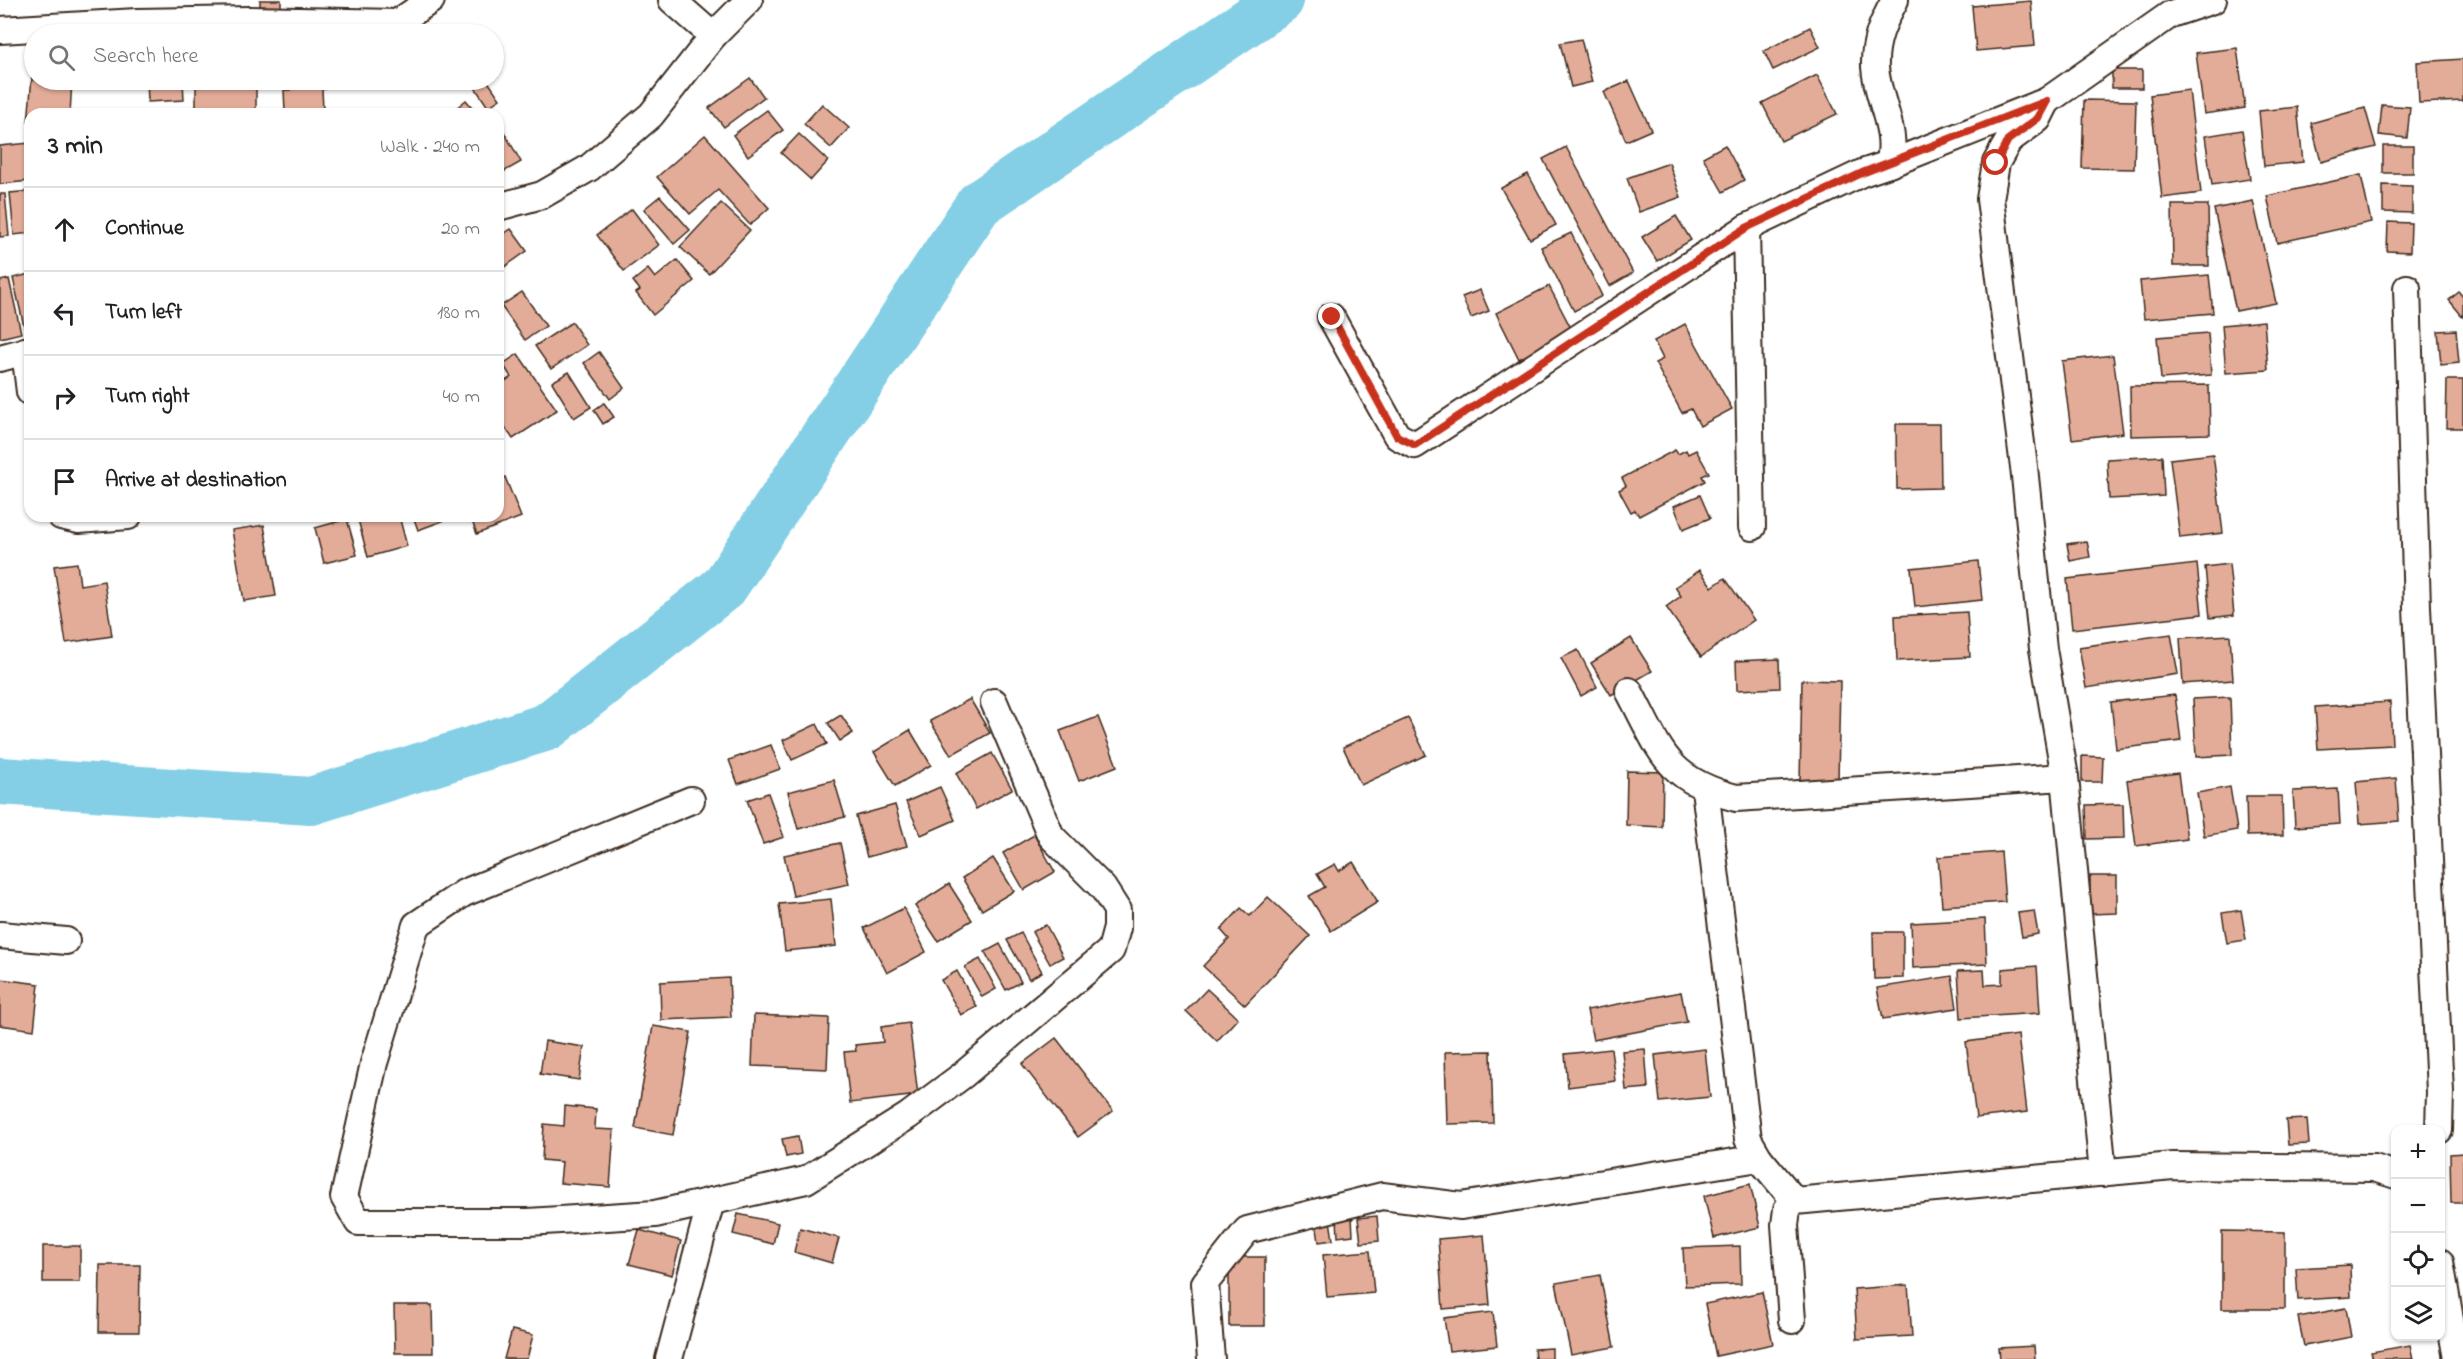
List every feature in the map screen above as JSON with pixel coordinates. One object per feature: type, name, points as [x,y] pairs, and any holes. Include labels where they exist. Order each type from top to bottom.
[{"type":"street","points":[[143,24],[239,20],[397,23],[431,0]]},
{"type":"street","points":[[672,0],[713,36]]},
{"type":"street","points":[[504,205],[542,195],[589,168],[651,116],[713,36],[749,0]]},
{"type":"street","points":[[1889,164],[1894,147],[1875,67],[1879,31],[1895,0]]},
{"type":"street","points":[[1332,317],[1397,436],[1415,445],[1746,228],[1862,173],[2047,101],[2171,14],[2213,0]]},
{"type":"street","points":[[0,30],[24,29]]},
{"type":"street","points":[[2047,101],[2038,118],[2008,140],[1996,163],[1990,199],[2024,467],[2043,649],[2065,777],[2103,1173]]},
{"type":"street","points":[[1746,228],[1752,527]]},
{"type":"street","points":[[2406,288],[2417,607],[2440,1080],[2439,1125]]},
{"type":"street","points":[[0,358],[24,351]]},
{"type":"street","points":[[1629,691],[1662,754],[1683,777],[1705,789],[1736,798],[2065,777]]},
{"type":"street","points":[[690,800],[464,893],[416,924],[374,1063],[345,1197],[358,1222],[528,1222],[655,1214],[806,1180],[908,1116],[963,1076],[1111,950],[1117,928],[1117,910],[1103,888],[1051,836],[994,702]]},
{"type":"street","points":[[1705,789],[1748,1139],[1759,1158],[1795,1201]]},
{"type":"street","points":[[0,935],[66,941]]},
{"type":"street","points":[[1211,1359],[1205,1283],[1246,1230],[1382,1196],[1461,1206],[1759,1158]]},
{"type":"street","points":[[1791,1320],[1785,1225],[1787,1209],[1795,1201],[2103,1173],[2197,1167],[2373,1168],[2391,1173]]},
{"type":"street","points":[[669,1359],[711,1201]]},
{"type":"street","points":[[2444,1287],[2457,1359]]},
{"type":"building","points":[[260,0],[281,0],[281,8],[260,8]]},
{"type":"building","points":[[2031,1],[2035,46],[1976,51],[1972,6]]},
{"type":"building","points":[[1810,27],[1820,47],[1773,70],[1764,51]]},
{"type":"building","points":[[1581,39],[1592,82],[1571,87],[1560,43]]},
{"type":"building","points":[[2237,48],[2245,108],[2204,114],[2196,53]]},
{"type":"building","points":[[2463,59],[2463,101],[2419,103],[2417,62]]},
{"type":"building","points":[[2112,70],[2142,70],[2142,88],[2112,88]]},
{"type":"building","points":[[1817,75],[1837,114],[1781,141],[1762,103]]},
{"type":"building","points":[[750,78],[764,97],[724,127],[709,108]]},
{"type":"building","points":[[1629,81],[1651,130],[1626,141],[1604,92]]},
{"type":"building","points":[[31,90],[71,90],[70,108],[29,108]]},
{"type":"building","points":[[147,90],[184,90],[184,100],[148,102]]},
{"type":"building","points":[[196,90],[256,90],[256,108],[196,108]]},
{"type":"building","points":[[284,90],[322,90],[323,108],[285,108]]},
{"type":"building","points":[[477,90],[494,90],[500,99],[488,107]]},
{"type":"building","points":[[2189,90],[2201,193],[2162,198],[2150,95]]},
{"type":"building","points":[[466,100],[473,108],[456,108]]},
{"type":"building","points":[[2084,100],[2136,101],[2134,169],[2082,168]]},
{"type":"building","points":[[822,104],[849,128],[831,148],[804,124]]},
{"type":"building","points":[[2382,105],[2410,107],[2407,138],[2379,135]]},
{"type":"building","points":[[2297,107],[2303,162],[2264,166],[2259,111]]},
{"type":"building","points":[[2365,108],[2376,147],[2321,162],[2311,123]]},
{"type":"building","points":[[767,110],[783,130],[748,156],[733,135]]},
{"type":"building","points":[[2242,130],[2250,179],[2212,185],[2205,136]]},
{"type":"building","points":[[504,132],[521,162],[504,172]]},
{"type":"building","points":[[799,134],[828,161],[811,180],[781,153]]},
{"type":"building","points":[[705,135],[769,208],[750,225],[718,190],[690,214],[657,177]]},
{"type":"building","points":[[24,144],[24,182],[0,184],[0,146]]},
{"type":"building","points":[[1725,145],[1744,180],[1723,192],[1703,157]]},
{"type":"building","points":[[2383,146],[2413,146],[2413,173],[2383,173]]},
{"type":"building","points":[[1566,147],[1633,273],[1610,286],[1543,159]]},
{"type":"building","points":[[1669,163],[1681,197],[1639,212],[1627,178]]},
{"type":"building","points":[[1528,174],[1556,225],[1530,239],[1501,188]]},
{"type":"building","points":[[2361,175],[2371,222],[2277,243],[2267,196]]},
{"type":"building","points":[[2383,185],[2412,186],[2412,213],[2383,212]]},
{"type":"building","points":[[24,192],[24,234],[14,235],[10,193]]},
{"type":"building","points":[[0,194],[5,194],[9,236],[0,237]]},
{"type":"building","points":[[660,196],[690,230],[674,244],[644,209]]},
{"type":"building","points":[[2253,201],[2276,303],[2236,311],[2214,209]]},
{"type":"building","points":[[721,203],[750,230],[709,274],[680,247]]},
{"type":"building","points":[[2172,205],[2208,205],[2209,266],[2173,266]]},
{"type":"building","points":[[632,209],[659,245],[624,271],[597,235]]},
{"type":"building","points":[[1676,216],[1691,240],[1657,261],[1642,237]]},
{"type":"building","points":[[2388,222],[2411,223],[2410,252],[2387,251]]},
{"type":"building","points":[[511,229],[527,251],[504,267],[504,234]]},
{"type":"building","points":[[1571,233],[1602,296],[1574,311],[1541,247]]},
{"type":"building","points":[[677,260],[694,281],[653,315],[636,293],[640,290],[633,281],[648,269],[655,278]]},
{"type":"building","points":[[24,275],[24,327],[13,278]]},
{"type":"building","points":[[2209,275],[2213,313],[2144,319],[2140,281]]},
{"type":"building","points":[[9,279],[21,333],[0,338],[0,281]]},
{"type":"building","points":[[1549,286],[1573,332],[1519,359],[1496,313]]},
{"type":"building","points":[[1480,290],[1489,311],[1471,318],[1462,297]]},
{"type":"building","points":[[522,292],[546,326],[525,340],[504,310],[504,304]]},
{"type":"building","points":[[2459,292],[2463,297],[2463,317],[2449,300]]},
{"type":"building","points":[[2264,321],[2268,370],[2226,373],[2222,325]]},
{"type":"building","points":[[572,322],[587,345],[551,369],[535,346]]},
{"type":"building","points":[[1685,324],[1732,409],[1700,426],[1691,409],[1682,413],[1655,363],[1663,359],[1654,341]]},
{"type":"building","points":[[2456,330],[2459,363],[2441,365],[2438,331]]},
{"type":"building","points":[[2208,333],[2211,375],[2161,379],[2157,337]]},
{"type":"building","points":[[599,352],[624,388],[610,399],[584,363]]},
{"type":"building","points":[[518,354],[557,410],[513,439],[504,426],[504,382],[511,377],[504,363]]},
{"type":"building","points":[[2113,355],[2123,433],[2072,439],[2062,361]]},
{"type":"building","points":[[569,372],[591,407],[574,418],[552,382]]},
{"type":"building","points":[[2447,380],[2463,380],[2463,428],[2446,428]]},
{"type":"building","points":[[2209,385],[2210,434],[2131,436],[2130,386]]},
{"type":"building","points":[[604,403],[614,417],[603,424],[594,410]]},
{"type":"building","points":[[1896,424],[1940,424],[1941,488],[1897,489]]},
{"type":"building","points":[[1675,450],[1678,454],[1686,450],[1688,454],[1696,450],[1709,473],[1702,476],[1705,481],[1639,516],[1635,510],[1631,512],[1619,490],[1626,486],[1622,478]]},
{"type":"building","points":[[2213,454],[2223,533],[2180,538],[2170,459]]},
{"type":"building","points":[[2162,456],[2164,496],[2109,499],[2107,459]]},
{"type":"building","points":[[504,477],[521,517],[477,534],[472,522],[504,522]]},
{"type":"building","points":[[1700,495],[1710,518],[1683,529],[1674,506]]},
{"type":"building","points":[[336,522],[348,522],[357,555],[324,563],[315,528]]},
{"type":"building","points":[[359,522],[401,522],[407,546],[368,557]]},
{"type":"building","points":[[415,522],[440,522],[418,530]]},
{"type":"building","points":[[264,525],[276,596],[244,601],[232,530]]},
{"type":"building","points":[[2087,541],[2090,557],[2070,561],[2067,544]]},
{"type":"building","points":[[1978,561],[1982,600],[1915,607],[1911,568]]},
{"type":"building","points":[[77,563],[80,585],[104,581],[112,636],[66,643],[54,566]]},
{"type":"building","points":[[2197,564],[2202,614],[2072,629],[2067,579]]},
{"type":"building","points":[[2229,564],[2234,615],[2210,618],[2205,567]]},
{"type":"building","points":[[1700,570],[1712,587],[1725,578],[1754,620],[1701,657],[1666,607],[1681,596],[1675,587]]},
{"type":"building","points":[[1967,612],[1970,657],[1897,661],[1895,616]]},
{"type":"building","points":[[2171,634],[2178,674],[2086,688],[2079,647]]},
{"type":"building","points":[[2230,635],[2233,680],[2183,684],[2180,638]]},
{"type":"building","points":[[1631,638],[1652,671],[1611,695],[1591,663]]},
{"type":"building","points":[[1578,650],[1597,687],[1581,696],[1561,658]]},
{"type":"building","points":[[1779,659],[1780,688],[1737,690],[1736,661]]},
{"type":"building","points":[[1802,680],[1840,681],[1838,782],[1800,782]]},
{"type":"building","points":[[2175,695],[2181,741],[2116,749],[2111,702]]},
{"type":"building","points":[[2230,697],[2232,755],[2196,757],[2193,699]]},
{"type":"building","points":[[970,699],[990,733],[951,755],[930,721]]},
{"type":"building","points":[[2390,702],[2392,745],[2318,749],[2315,707]]},
{"type":"building","points":[[841,715],[853,733],[840,741],[828,723]]},
{"type":"building","points":[[1098,717],[1117,766],[1079,781],[1060,731]]},
{"type":"building","points":[[1408,718],[1426,755],[1361,785],[1343,747]]},
{"type":"building","points":[[817,724],[827,744],[792,760],[783,740]]},
{"type":"building","points":[[910,730],[931,765],[895,786],[874,752]]},
{"type":"building","points":[[771,745],[780,769],[738,784],[729,760]]},
{"type":"building","points":[[992,753],[1012,789],[976,809],[956,773]]},
{"type":"building","points":[[2082,756],[2103,757],[2102,782],[2082,782]]},
{"type":"building","points":[[1627,771],[1663,772],[1662,827],[1626,825]]},
{"type":"building","points":[[2178,773],[2187,839],[2136,846],[2127,780]]},
{"type":"building","points":[[2396,778],[2399,821],[2359,824],[2356,782]]},
{"type":"building","points":[[834,780],[845,817],[798,829],[788,792]]},
{"type":"building","points":[[940,787],[955,820],[921,835],[906,802]]},
{"type":"building","points":[[2230,787],[2237,830],[2204,836],[2197,793]]},
{"type":"building","points":[[2338,789],[2340,824],[2295,827],[2293,791]]},
{"type":"building","points":[[768,793],[784,837],[763,844],[747,800]]},
{"type":"building","points":[[2246,796],[2282,796],[2283,835],[2247,836]]},
{"type":"building","points":[[2123,804],[2124,838],[2087,839],[2086,805]]},
{"type":"building","points":[[895,805],[907,846],[867,857],[856,816]]},
{"type":"building","points":[[1034,835],[1055,872],[1024,890],[1003,853]]},
{"type":"building","points":[[840,843],[849,884],[793,896],[784,855]]},
{"type":"building","points":[[2001,852],[2005,902],[1942,906],[1938,857]]},
{"type":"building","points":[[993,858],[1014,891],[982,910],[962,878]]},
{"type":"building","points":[[1353,862],[1378,902],[1331,931],[1309,896],[1325,887],[1317,874],[1335,864],[1339,871]]},
{"type":"building","points":[[2090,876],[2117,876],[2117,913],[2090,914]]},
{"type":"building","points":[[949,884],[972,920],[938,941],[915,906]]},
{"type":"building","points":[[1268,897],[1310,936],[1245,1005],[1203,966],[1229,939],[1221,930],[1241,908],[1250,916]]},
{"type":"building","points":[[831,899],[836,946],[785,951],[779,904]]},
{"type":"building","points":[[904,908],[926,952],[887,973],[864,928]]},
{"type":"building","points":[[2241,910],[2246,940],[2227,943],[2222,913]]},
{"type":"building","points":[[2034,911],[2038,934],[2022,937],[2018,913]]},
{"type":"building","points":[[1985,919],[1987,964],[1913,968],[1911,923]]},
{"type":"building","points":[[1046,925],[1063,957],[1050,964],[1032,932]]},
{"type":"building","points":[[1873,932],[1903,932],[1903,978],[1874,979]]},
{"type":"building","points":[[1021,933],[1042,972],[1029,979],[1007,940]]},
{"type":"building","points":[[1000,944],[1021,982],[1006,990],[985,952]]},
{"type":"building","points":[[980,959],[996,989],[982,997],[965,967]]},
{"type":"building","points":[[2037,966],[2040,1013],[1961,1018],[1958,971],[1984,970],[1985,985],[2002,984],[2002,969]]},
{"type":"building","points":[[957,971],[977,1007],[961,1015],[941,980]]},
{"type":"building","points":[[1952,976],[1957,1008],[1883,1019],[1877,988]]},
{"type":"building","points":[[729,978],[731,1017],[661,1020],[660,982]]},
{"type":"building","points":[[0,979],[39,984],[34,1030],[0,1025]]},
{"type":"building","points":[[1207,989],[1238,1018],[1217,1041],[1186,1011]]},
{"type":"building","points":[[1681,992],[1687,1022],[1593,1040],[1587,1010]]},
{"type":"building","points":[[754,1015],[829,1018],[827,1069],[752,1066]]},
{"type":"building","points":[[909,1023],[918,1095],[850,1103],[844,1052],[856,1051],[855,1045],[883,1042],[881,1027]]},
{"type":"building","points":[[653,1026],[691,1032],[673,1135],[635,1128]]},
{"type":"building","points":[[2018,1035],[2027,1112],[1976,1118],[1966,1042]]},
{"type":"building","points":[[1056,1038],[1113,1111],[1078,1137],[1022,1064]]},
{"type":"building","points":[[545,1041],[584,1047],[579,1080],[540,1074]]},
{"type":"building","points":[[1611,1049],[1615,1081],[1568,1087],[1565,1054]]},
{"type":"building","points":[[1645,1049],[1648,1088],[1626,1090],[1622,1051]]},
{"type":"building","points":[[1705,1049],[1710,1097],[1660,1102],[1655,1055]]},
{"type":"building","points":[[1491,1051],[1493,1123],[1447,1124],[1445,1052]]},
{"type":"building","points":[[565,1106],[596,1109],[595,1129],[614,1130],[610,1187],[560,1183],[562,1162],[542,1160],[544,1124],[564,1126]]},
{"type":"building","points":[[2307,1119],[2309,1144],[2288,1145],[2286,1120]]},
{"type":"building","points":[[798,1136],[801,1154],[786,1157],[782,1139]]},
{"type":"building","points":[[2463,1153],[2463,1203],[2451,1203],[2450,1154]]},
{"type":"building","points":[[1750,1184],[1760,1227],[1714,1238],[1704,1196]]},
{"type":"building","points":[[738,1214],[778,1223],[773,1244],[733,1234]]},
{"type":"building","points":[[1377,1216],[1379,1241],[1361,1243],[1358,1218]]},
{"type":"building","points":[[1352,1217],[1353,1235],[1338,1237],[1337,1218]]},
{"type":"building","points":[[1330,1220],[1333,1240],[1319,1242],[1316,1222]]},
{"type":"building","points":[[800,1228],[839,1238],[832,1263],[794,1252]]},
{"type":"building","points":[[639,1230],[681,1241],[672,1275],[629,1264]]},
{"type":"building","points":[[2222,1231],[2285,1232],[2285,1309],[2222,1309]]},
{"type":"building","points":[[1484,1235],[1490,1305],[1443,1309],[1438,1239]]},
{"type":"building","points":[[43,1246],[80,1246],[80,1282],[43,1282]]},
{"type":"building","points":[[1740,1246],[1741,1284],[1685,1286],[1683,1248]]},
{"type":"building","points":[[1370,1251],[1374,1293],[1327,1297],[1323,1255]]},
{"type":"building","points":[[1229,1257],[1265,1257],[1265,1326],[1229,1326]]},
{"type":"building","points":[[100,1265],[140,1265],[139,1332],[99,1332]]},
{"type":"building","points":[[2350,1265],[2351,1297],[2298,1300],[2296,1268]]},
{"type":"building","points":[[1600,1275],[1614,1347],[1571,1355],[1556,1283]]},
{"type":"building","points":[[1908,1285],[1912,1336],[1857,1339],[1854,1289]]},
{"type":"building","points":[[1762,1292],[1773,1344],[1716,1356],[1705,1304]]},
{"type":"building","points":[[394,1305],[432,1305],[433,1353],[395,1353]]},
{"type":"building","points":[[2346,1308],[2351,1337],[2304,1346],[2298,1317]]},
{"type":"building","points":[[1493,1312],[1497,1346],[1449,1351],[1444,1318]]},
{"type":"building","points":[[512,1330],[533,1335],[527,1359],[504,1359]]},
{"type":"building","points":[[2410,1345],[2413,1359],[2373,1359],[2371,1352]]},
{"type":"building","points":[[2034,1346],[2035,1359],[2000,1359],[1999,1348]]},
{"type":"building","points":[[1552,1348],[1552,1359],[1535,1359],[1534,1349]]},
{"type":"waterway","points":[[0,781],[311,801],[547,727],[724,587],[979,204],[1280,0]]},
{"type":"route","points":[[1332,317],[1397,436],[1415,445],[1677,276],[1746,228],[1862,173],[2047,101],[2038,118],[2008,140],[1996,163]]}]
